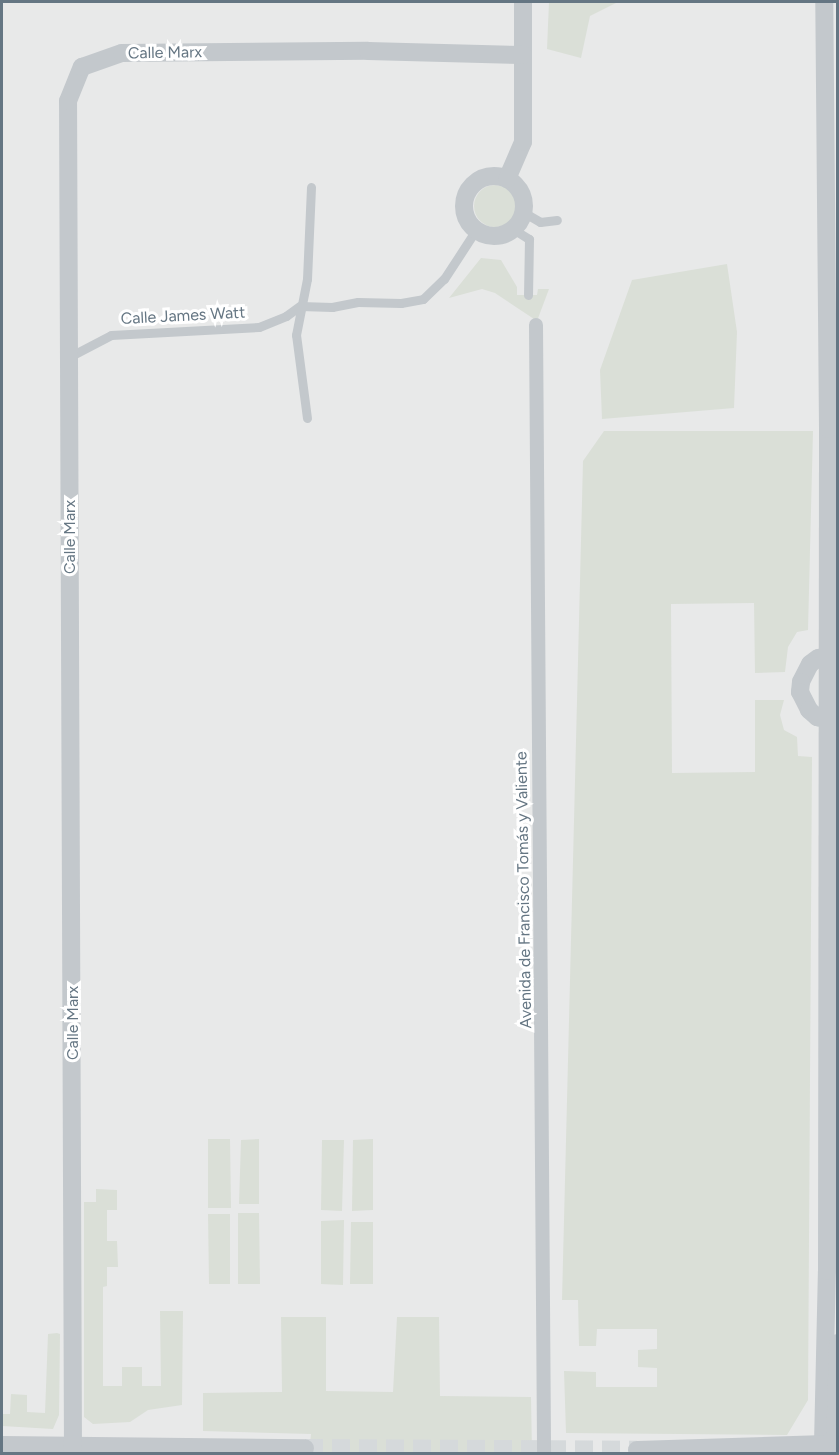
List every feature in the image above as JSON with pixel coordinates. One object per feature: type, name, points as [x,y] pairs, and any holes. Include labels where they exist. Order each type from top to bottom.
[{"type":"street","points":[[507,179],[523,142],[523,2]]},
{"type":"street","points":[[824,2],[837,372]]},
{"type":"street","points":[[831,1447],[835,722],[831,214],[836,2]]},
{"type":"street","name":"Calle Marx","points":[[73,1450],[75,1410],[68,101],[82,67],[122,53],[368,51],[523,55]]},
{"type":"street","points":[[488,177],[507,179],[521,193],[523,212],[513,229],[495,236],[476,230],[469,223],[464,205],[471,187],[488,177]]},
{"type":"street","name":"Avenida de Francisco Tomás y Valiente","points":[[536,326],[544,1454]]},
{"type":"street","points":[[834,654],[818,658],[804,672],[800,692],[809,711],[835,722]]},
{"type":"street","points":[[834,791],[837,923]]},
{"type":"street","points":[[837,944],[837,991]]},
{"type":"street","points":[[831,1447],[837,1343]]},
{"type":"street","points":[[2,1445],[73,1450],[305,1448]]},
{"type":"street","points":[[637,1450],[831,1447]]},
{"type":"lane","points":[[307,417],[296,335],[307,279],[311,187]]},
{"type":"lane","points":[[523,212],[540,222],[557,220]]},
{"type":"lane","points":[[513,229],[529,239],[528,295]]},
{"type":"lane","points":[[300,306],[332,307],[358,302],[401,303],[423,299],[444,279],[476,230]]},
{"type":"lane","name":"Calle James Watt","points":[[69,357],[111,335],[259,327],[286,316],[300,306]]},
{"type":"shaded area","points":[[2,2],[837,2],[837,1453],[2,1453]]},
{"type":"shaded area","points":[[549,2],[618,2],[590,16],[581,58],[547,49]]},
{"type":"shaded area","points":[[495,185],[503,186],[510,191],[515,198],[515,214],[510,221],[503,226],[495,227],[487,226],[480,221],[475,214],[474,206],[475,198],[480,191],[487,186]]},
{"type":"shaded area","points":[[481,258],[501,260],[517,287],[517,295],[537,295],[538,289],[549,289],[537,321],[495,293],[482,289],[449,298]]},
{"type":"shaded area","points":[[727,264],[737,332],[734,408],[602,419],[600,370],[632,280]]},
{"type":"shaded area","points":[[604,431],[813,431],[808,630],[797,632],[788,647],[785,672],[755,673],[754,603],[671,604],[672,773],[755,772],[755,700],[784,700],[780,715],[784,730],[797,737],[798,756],[812,757],[808,1400],[787,1435],[566,1433],[564,1371],[596,1372],[596,1387],[657,1387],[657,1368],[638,1367],[638,1350],[657,1349],[657,1329],[597,1329],[596,1346],[579,1346],[578,1300],[562,1300],[583,461]]},
{"type":"shaded area","points":[[208,1139],[230,1139],[231,1208],[208,1208]]},
{"type":"shaded area","points":[[259,1139],[259,1204],[239,1204],[241,1140]]},
{"type":"shaded area","points":[[373,1139],[373,1210],[352,1211],[353,1140]]},
{"type":"shaded area","points":[[322,1140],[344,1140],[342,1211],[321,1210]]},
{"type":"shaded area","points":[[96,1189],[117,1190],[117,1210],[107,1210],[107,1241],[117,1241],[118,1267],[107,1267],[107,1286],[103,1287],[103,1386],[122,1386],[122,1367],[142,1367],[142,1386],[161,1386],[160,1311],[183,1311],[182,1405],[148,1410],[130,1422],[93,1424],[84,1417],[84,1202],[96,1202]]},
{"type":"shaded area","points":[[238,1213],[259,1213],[260,1284],[238,1284]]},
{"type":"shaded area","points":[[208,1214],[230,1214],[230,1284],[209,1284]]},
{"type":"shaded area","points":[[344,1220],[343,1285],[321,1284],[321,1221]]},
{"type":"shaded area","points":[[351,1222],[373,1222],[373,1284],[350,1284]]},
{"type":"shaded area","points":[[281,1317],[326,1317],[326,1391],[393,1392],[397,1317],[439,1317],[440,1396],[531,1397],[532,1453],[309,1453],[311,1434],[203,1431],[203,1393],[282,1392]]},
{"type":"shaded area","points":[[48,1334],[60,1334],[59,1415],[53,1429],[2,1426],[2,1414],[10,1414],[11,1394],[27,1395],[27,1412],[45,1413]]},
{"type":"tunnel","points":[[305,1448],[637,1450]]}]
